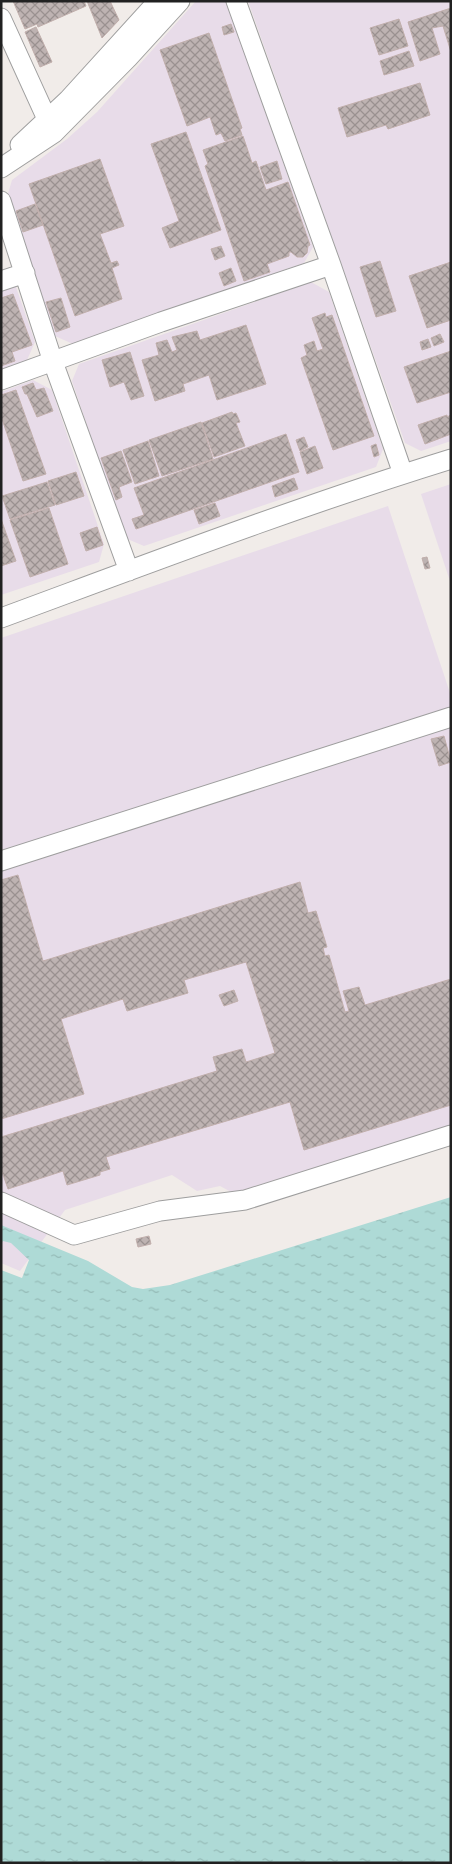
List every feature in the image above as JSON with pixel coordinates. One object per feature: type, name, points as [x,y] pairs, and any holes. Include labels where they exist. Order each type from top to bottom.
[{"type":"street","points":[[1,156],[16,148],[68,100],[158,1]]},
{"type":"street","points":[[1,168],[54,133],[128,58],[180,1]]},
{"type":"street","points":[[236,1],[332,265],[403,474]]},
{"type":"street","points":[[1,18],[47,119]]},
{"type":"street","points":[[1,201],[53,362],[129,571]]},
{"type":"street","points":[[1,380],[161,322],[332,265]]},
{"type":"street","points":[[1,281],[24,273]]},
{"type":"street","points":[[1,618],[403,474],[451,459]]},
{"type":"street","points":[[1,861],[451,717]]},
{"type":"street","points":[[1,1202],[74,1235],[160,1211],[245,1200],[451,1135]]},
{"type":"shaded area","points":[[196,1],[226,1],[313,247],[304,263],[73,344],[55,336],[7,197],[12,180],[67,139],[97,112]]},
{"type":"shaded area","points":[[248,1],[451,1],[451,441],[421,451],[405,443]]},
{"type":"shaded area","points":[[311,282],[329,292],[383,449],[376,467],[144,546],[125,538],[72,381],[79,364]]},
{"type":"shaded area","points":[[9,285],[16,287],[35,342],[27,360],[1,369],[1,287]]},
{"type":"shaded area","points":[[33,380],[52,390],[104,544],[99,562],[1,595],[1,392]]},
{"type":"shaded area","points":[[451,484],[451,584],[421,494]]},
{"type":"shaded area","points":[[388,506],[451,696],[451,1126],[233,1193],[220,1186],[197,1191],[172,1175],[65,1210],[20,1271],[1,1263],[1,638]]},
{"type":"water","points":[[451,1197],[451,1863],[1,1863],[1,1270],[22,1278],[29,1260],[11,1243],[3,1241],[1,1243],[1,1225],[88,1261],[132,1287],[143,1289],[170,1285]]},
{"type":"building","points":[[13,1],[84,1],[86,6],[38,27],[37,24],[25,29]]},
{"type":"building","points":[[87,1],[110,1],[119,20],[102,38]]},
{"type":"building","points":[[451,8],[451,52],[443,26],[432,28],[440,54],[420,61],[408,22]]},
{"type":"building","points":[[399,19],[408,46],[379,55],[370,28]]},
{"type":"building","points":[[231,24],[234,32],[224,35],[222,27]]},
{"type":"building","points":[[36,27],[52,62],[40,67],[25,32]]},
{"type":"building","points":[[209,33],[242,128],[240,129],[242,135],[225,141],[221,133],[216,135],[210,117],[187,126],[160,50]]},
{"type":"building","points":[[409,51],[414,66],[384,75],[380,61]]},
{"type":"building","points":[[420,83],[430,115],[388,129],[386,125],[347,137],[338,108]]},
{"type":"building","points":[[186,132],[221,230],[170,248],[162,228],[179,221],[151,144]]},
{"type":"building","points":[[243,136],[252,163],[256,161],[266,190],[288,182],[310,245],[303,257],[297,257],[289,252],[289,256],[267,264],[270,272],[244,281],[205,166],[208,164],[203,150]]},
{"type":"building","points":[[100,159],[124,226],[100,234],[111,263],[117,261],[119,265],[112,268],[122,299],[75,316],[29,184]]},
{"type":"building","points":[[277,161],[282,179],[266,184],[260,167]]},
{"type":"building","points":[[35,204],[43,225],[23,232],[16,211]]},
{"type":"building","points":[[221,246],[225,256],[215,260],[211,249]]},
{"type":"building","points":[[380,261],[396,311],[376,317],[360,267]]},
{"type":"building","points":[[451,262],[451,320],[427,328],[409,276]]},
{"type":"building","points":[[231,268],[236,281],[224,286],[219,273]]},
{"type":"building","points":[[13,294],[32,345],[12,352],[15,361],[1,366],[1,298]]},
{"type":"building","points":[[61,298],[70,327],[56,332],[46,302]]},
{"type":"building","points":[[325,313],[326,317],[332,315],[374,436],[333,450],[301,358],[307,355],[304,345],[314,341],[317,351],[323,349],[312,318]]},
{"type":"building","points":[[246,325],[266,384],[217,400],[209,375],[183,384],[185,391],[155,401],[142,360],[159,355],[156,343],[167,340],[172,352],[177,350],[172,337],[197,331],[200,340]]},
{"type":"building","points":[[440,334],[444,342],[434,346],[431,338]]},
{"type":"building","points":[[428,339],[431,347],[422,350],[420,342]]},
{"type":"building","points":[[451,351],[451,392],[417,403],[404,367]]},
{"type":"building","points":[[130,352],[144,396],[131,400],[124,382],[110,387],[102,360]]},
{"type":"building","points":[[33,383],[36,390],[44,388],[53,411],[37,417],[22,387]]},
{"type":"building","points":[[16,390],[46,474],[23,481],[1,416],[1,395]]},
{"type":"building","points":[[232,412],[233,414],[236,413],[240,422],[236,423],[245,446],[214,457],[202,423]]},
{"type":"building","points":[[447,415],[447,417],[451,415],[451,434],[425,444],[418,425]]},
{"type":"building","points":[[201,422],[213,459],[162,476],[149,440]]},
{"type":"building","points":[[286,434],[299,472],[136,529],[132,519],[144,515],[134,488]]},
{"type":"building","points":[[304,437],[308,447],[300,451],[296,440]]},
{"type":"building","points":[[148,441],[159,476],[135,484],[123,450]]},
{"type":"building","points":[[376,444],[379,455],[374,457],[371,446]]},
{"type":"building","points":[[315,446],[323,468],[307,474],[300,452]]},
{"type":"building","points":[[121,451],[132,482],[119,487],[122,497],[116,500],[101,458]]},
{"type":"building","points":[[76,472],[84,496],[56,505],[48,481]]},
{"type":"building","points":[[294,478],[298,489],[275,497],[272,486]]},
{"type":"building","points":[[47,482],[55,505],[10,519],[2,496]]},
{"type":"building","points":[[215,503],[220,516],[199,524],[194,510]]},
{"type":"building","points":[[49,508],[68,564],[30,577],[10,520]]},
{"type":"building","points":[[1,519],[16,561],[1,566]]},
{"type":"building","points":[[97,527],[103,545],[86,551],[80,533]]},
{"type":"building","points":[[427,557],[430,568],[425,569],[422,558]]},
{"type":"building","points":[[444,736],[451,762],[439,766],[431,739]]},
{"type":"building","points":[[18,875],[43,961],[300,882],[308,913],[316,911],[327,947],[323,948],[325,956],[329,955],[345,1012],[349,1011],[343,991],[359,987],[365,1005],[451,979],[451,1105],[304,1150],[290,1102],[106,1157],[110,1169],[100,1172],[100,1175],[67,1185],[63,1171],[8,1189],[1,1169],[1,1137],[217,1071],[213,1057],[242,1049],[246,1062],[275,1053],[246,962],[184,980],[188,993],[127,1011],[123,999],[61,1019],[84,1094],[1,1119],[1,880]]},
{"type":"building","points":[[234,990],[238,1001],[224,1006],[219,995]]},
{"type":"building","points":[[149,1236],[151,1244],[138,1247],[136,1239]]}]
